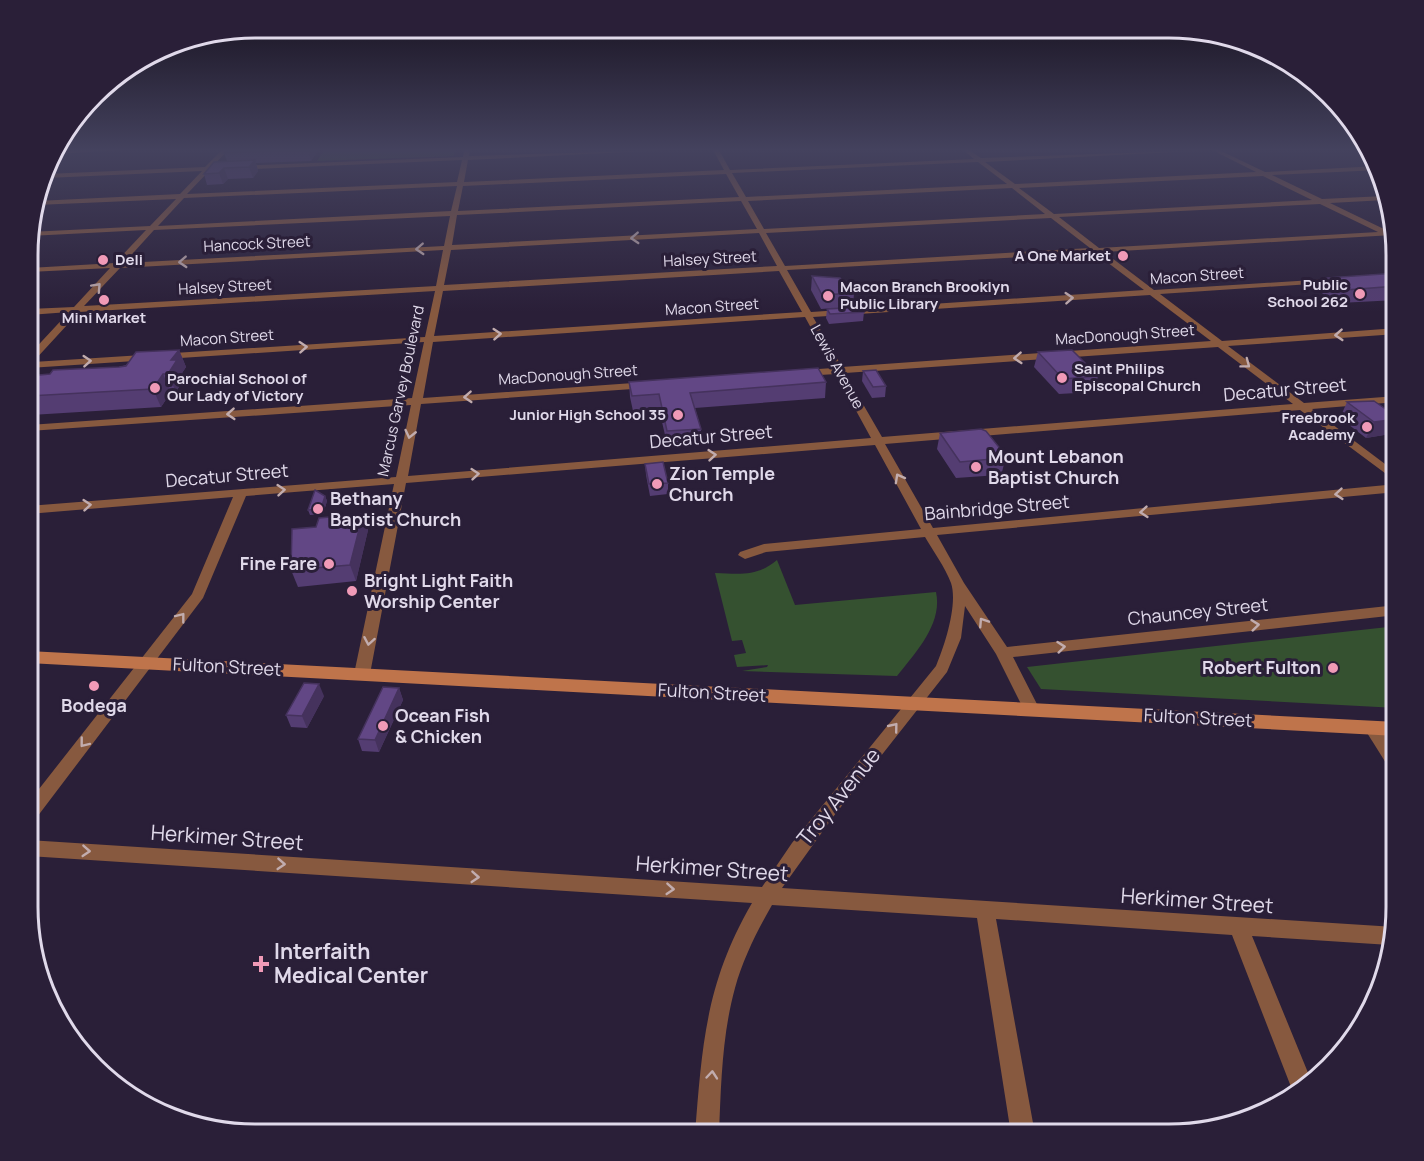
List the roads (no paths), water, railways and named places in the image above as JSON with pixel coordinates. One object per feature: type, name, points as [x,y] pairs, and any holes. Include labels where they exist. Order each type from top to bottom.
[{"type":"main road","name":"Fulton Street","points":[[38,658],[1386,729]]},
{"type":"street","points":[[38,352],[174,204]]},
{"type":"street","name":"Marcus Garvey Boulevard","points":[[362,674],[456,204]]},
{"type":"street","points":[[38,234],[637,204]]},
{"type":"street","name":"Lewis Avenue","points":[[747,204],[958,584],[1003,653],[1032,710]]},
{"type":"street","points":[[1037,204],[1386,471]]},
{"type":"street","name":"Hancock Street","points":[[38,269],[1265,204]]},
{"type":"street","points":[[1329,204],[1385,231]]},
{"type":"street","name":"Halsey Street","points":[[38,311],[1386,234]]},
{"type":"street","name":"Macon Street","points":[[38,361],[430,339],[1350,280]]},
{"type":"street","name":"MacDonough Street","points":[[789,374],[1386,332]]},
{"type":"street","name":"MacDonough Street","points":[[38,428],[660,384]]},
{"type":"street","name":"Decatur Street","points":[[38,509],[1386,400]]},
{"type":"street","name":"Bainbridge Street","points":[[745,555],[764,548],[1386,489]]},
{"type":"street","points":[[38,803],[198,595],[241,493]]},
{"type":"street","name":"Lewis Avenue","points":[[914,703],[942,668],[953,645],[958,623],[958,584]]},
{"type":"street","name":"Chauncey Street","points":[[1003,653],[1386,611]]},
{"type":"street","name":"Troy Avenue","points":[[708,1124],[716,1028],[730,969],[764,895],[783,867],[914,703]]},
{"type":"street","points":[[1372,728],[1386,749]]},
{"type":"street","name":"Herkimer Street","points":[[38,849],[1385,936]]},
{"type":"street","points":[[985,910],[1021,1124]]},
{"type":"street","points":[[1238,926],[1300,1080]]},
{"type":"place","name":"A One Market","points":[[1123,256]]},
{"type":"place","name":"Deli","points":[[103,260]]},
{"type":"place","name":"Public School 262","points":[[1360,294]]},
{"type":"place","name":"Macon Branch Brooklyn Public Library","points":[[828,296]]},
{"type":"place","name":"Mini Market","points":[[104,300]]},
{"type":"place","name":"Saint Philips Episcopal Church","points":[[1062,378]]},
{"type":"place","name":"Parochial School of Our Lady of Victory","points":[[155,388]]},
{"type":"place","name":"Junior High School 35","points":[[678,415]]},
{"type":"place","name":"Freebrook Academy","points":[[1367,427]]},
{"type":"place","name":"Mount Lebanon Baptist Church","points":[[976,467]]},
{"type":"place","name":"Zion Temple Church","points":[[657,484]]},
{"type":"place","name":"Bethany Baptist Church","points":[[318,509]]},
{"type":"place","name":"Fine Fare","points":[[329,564]]},
{"type":"place","name":"Bright Light Faith Worship Center","points":[[352,591]]},
{"type":"place","name":"Robert Fulton","points":[[1333,668]]},
{"type":"place","name":"Bodega","points":[[94,686]]},
{"type":"place","name":"Ocean Fish & Chicken","points":[[383,726]]},
{"type":"place","name":"Interfaith Medical Center","points":[[261,964]]}]
